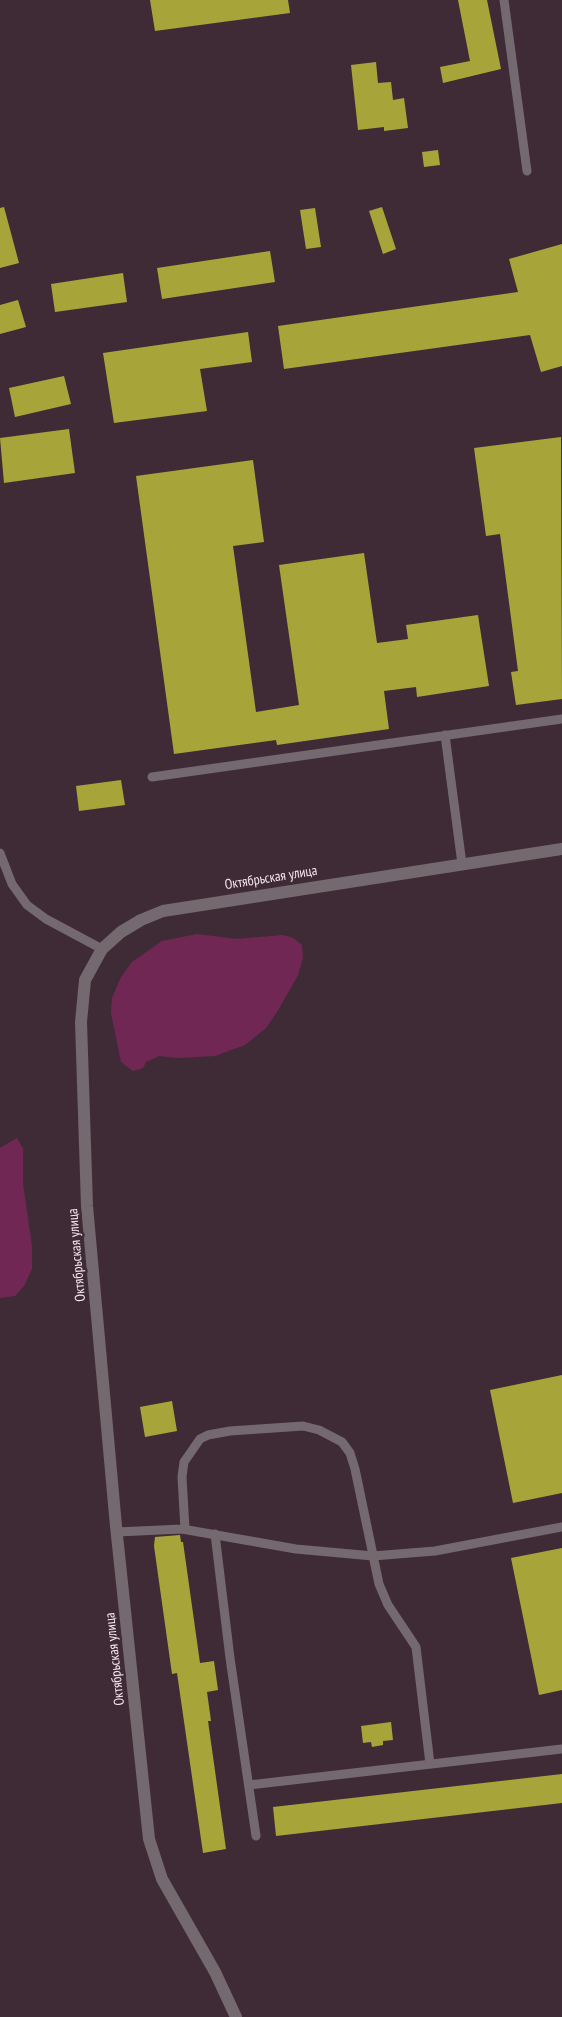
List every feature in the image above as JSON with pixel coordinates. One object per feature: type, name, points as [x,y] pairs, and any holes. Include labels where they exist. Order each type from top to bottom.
[{"type":"street","name":"Октябрьская улица","points":[[236,2017],[215,1972],[162,1879],[153,1854],[144,1794],[117,1532],[87,1206],[83,1126],[82,996],[85,980],[102,949],[121,932],[141,920],[164,911],[562,849]]},
{"type":"lane","points":[[504,0],[527,171]]},
{"type":"lane","points":[[152,777],[562,719]]},
{"type":"lane","points":[[445,735],[462,864]]},
{"type":"lane","points":[[0,853],[12,884],[27,905],[46,919],[102,949]]},
{"type":"lane","points":[[185,1529],[182,1477],[184,1462],[200,1439],[208,1435],[230,1431],[303,1426],[331,1435],[342,1442],[350,1453],[355,1469],[372,1556],[380,1584],[388,1605],[416,1646],[430,1764]]},
{"type":"lane","points":[[117,1532],[185,1529],[296,1549],[372,1556],[435,1551],[562,1527]]},
{"type":"lane","points":[[216,1534],[256,1836]]},
{"type":"lane","points":[[249,1785],[562,1749]]},
{"type":"shaded area","points":[[197,934],[237,939],[283,935],[293,938],[302,945],[303,958],[298,975],[266,1028],[245,1045],[215,1056],[177,1058],[159,1056],[146,1062],[143,1068],[133,1071],[121,1062],[111,1013],[112,998],[121,977],[132,962],[162,941]]},
{"type":"shaded area","points":[[17,1138],[23,1149],[23,1184],[32,1246],[32,1269],[24,1286],[15,1296],[0,1298],[0,1148]]},
{"type":"building","points":[[150,0],[288,0],[290,13],[155,31]]},
{"type":"building","points":[[458,0],[487,0],[501,69],[443,83],[440,67],[470,61]]},
{"type":"building","points":[[376,62],[378,83],[391,82],[393,100],[404,98],[408,128],[384,131],[384,127],[358,130],[351,65]]},
{"type":"building","points":[[438,150],[440,165],[424,167],[422,152]]},
{"type":"building","points":[[4,207],[19,263],[0,268],[0,208]]},
{"type":"building","points":[[382,207],[396,249],[383,254],[369,211]]},
{"type":"building","points":[[315,208],[321,247],[306,249],[300,210]]},
{"type":"building","points":[[562,244],[562,366],[541,372],[530,335],[284,369],[278,326],[518,292],[509,259]]},
{"type":"building","points":[[270,251],[275,282],[162,299],[157,268]]},
{"type":"building","points":[[123,273],[127,302],[55,312],[51,284]]},
{"type":"building","points":[[18,300],[26,327],[0,334],[0,305]]},
{"type":"building","points":[[248,332],[252,362],[200,369],[207,411],[114,423],[103,353]]},
{"type":"building","points":[[64,376],[71,404],[15,417],[9,388]]},
{"type":"building","points":[[69,429],[75,473],[4,483],[0,438]]},
{"type":"building","points":[[561,437],[562,699],[516,705],[511,672],[518,671],[500,534],[486,536],[474,448]]},
{"type":"building","points":[[253,460],[264,542],[233,546],[256,712],[299,705],[279,565],[364,553],[377,643],[408,639],[406,625],[478,615],[489,686],[417,697],[416,687],[384,691],[389,729],[277,745],[276,740],[174,754],[136,476]]},
{"type":"building","points":[[121,780],[125,805],[79,811],[76,786]]},
{"type":"building","points":[[562,1375],[562,1493],[513,1503],[490,1390]]},
{"type":"building","points":[[172,1401],[177,1431],[145,1437],[140,1407]]},
{"type":"building","points":[[180,1535],[181,1542],[183,1542],[200,1663],[214,1661],[218,1690],[207,1692],[211,1721],[208,1721],[226,1849],[203,1853],[177,1673],[172,1674],[154,1546],[155,1537]]},
{"type":"building","points":[[562,1548],[562,1690],[539,1695],[511,1558]]},
{"type":"building","points":[[391,1722],[393,1740],[383,1741],[383,1745],[372,1747],[371,1742],[363,1743],[361,1726]]},
{"type":"building","points":[[562,1774],[562,1803],[276,1836],[273,1807]]}]
